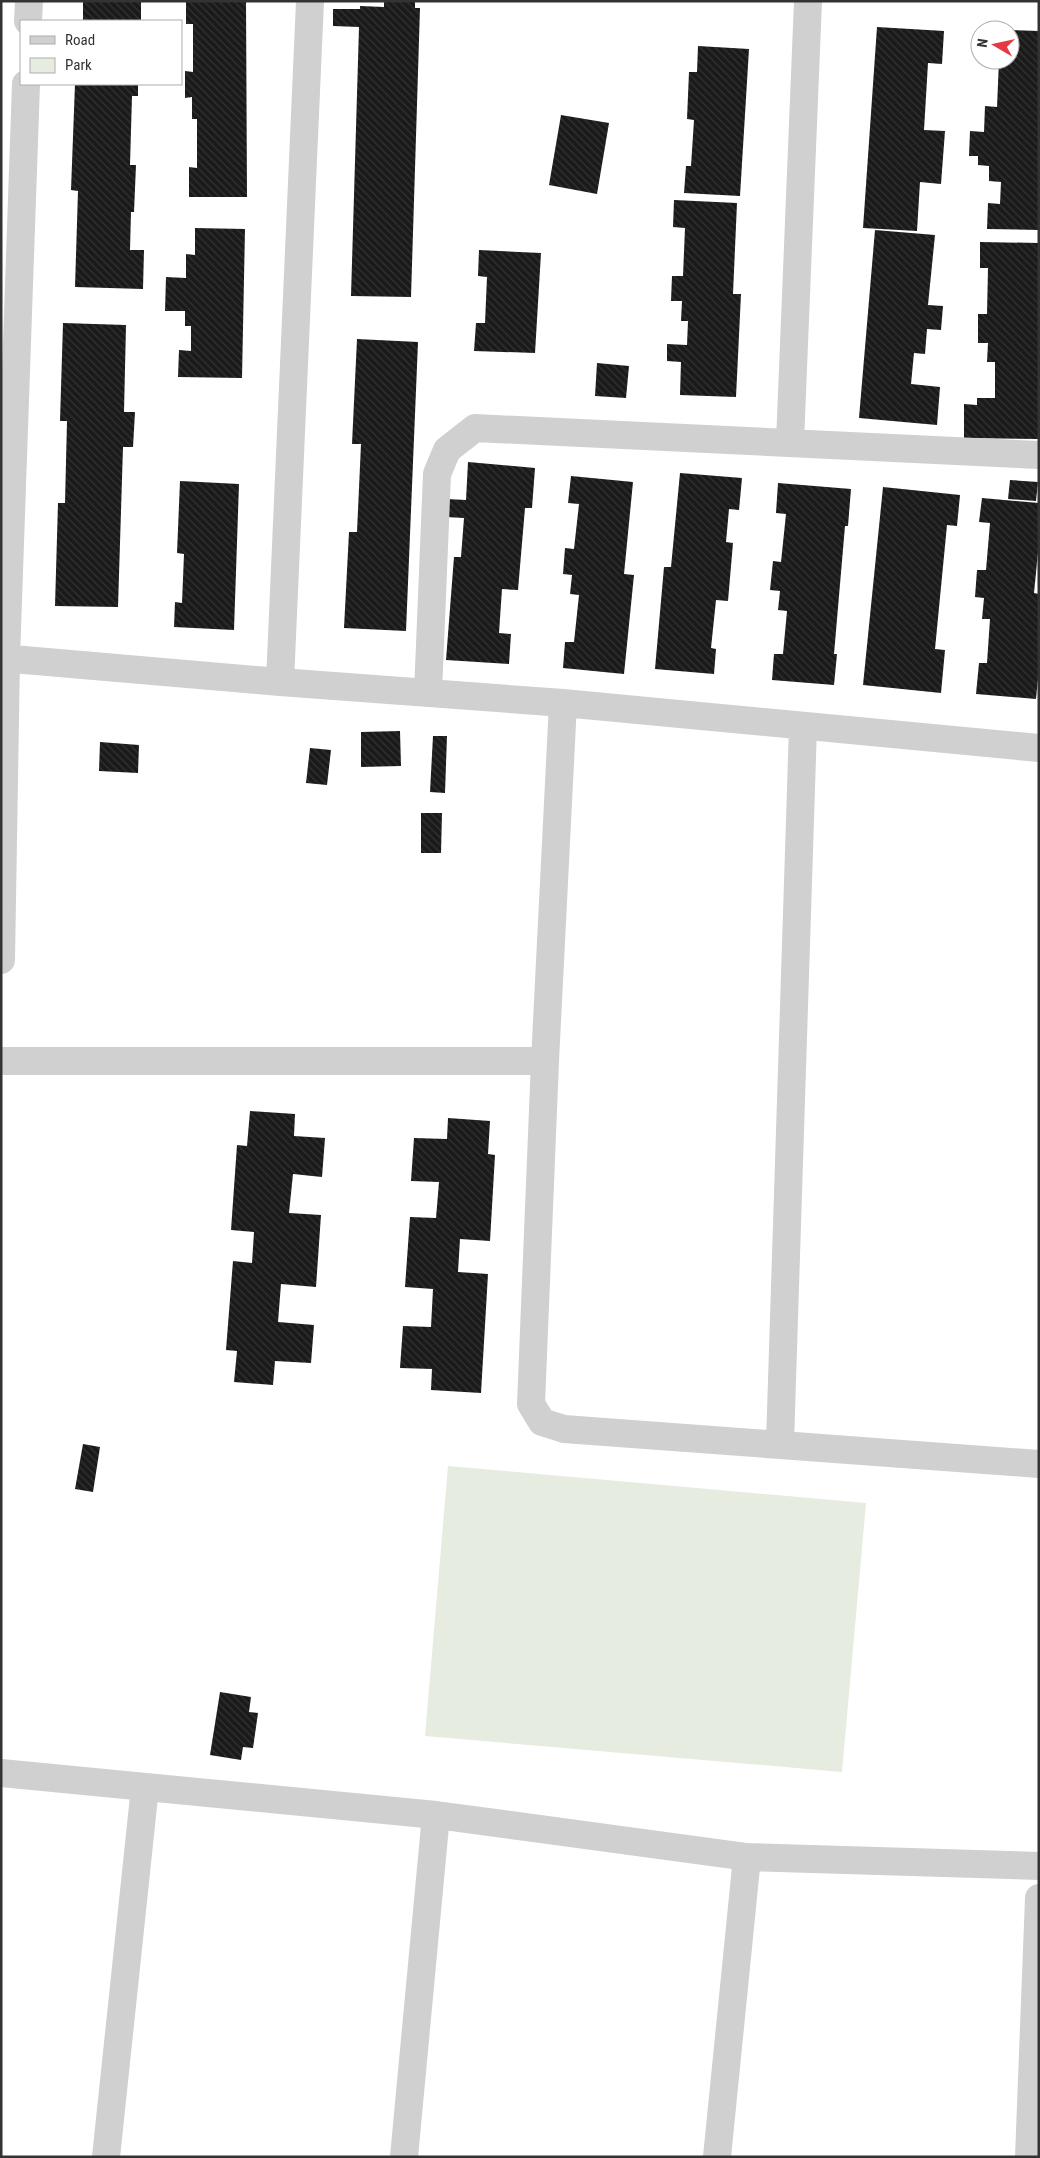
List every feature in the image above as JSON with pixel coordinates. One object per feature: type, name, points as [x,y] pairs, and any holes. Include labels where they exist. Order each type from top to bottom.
[{"type":"street","points":[[28,20],[29,1]]},
{"type":"street","points":[[280,682],[310,1]]},
{"type":"street","points":[[790,442],[808,1]]},
{"type":"street","points":[[1,960],[4,658],[26,85]]},
{"type":"street","points":[[428,693],[437,474],[447,450],[475,428],[1039,455]]},
{"type":"street","points":[[4,658],[280,682],[563,703],[1039,748]]},
{"type":"street","points":[[563,703],[545,1061],[531,1404],[542,1422],[564,1429],[1039,1464]]},
{"type":"street","points":[[780,1444],[803,726]]},
{"type":"street","points":[[1,1060],[545,1061]]},
{"type":"street","points":[[1,1773],[436,1815],[747,1857],[1039,1866]]},
{"type":"street","points":[[106,2157],[145,1787]]},
{"type":"street","points":[[404,2157],[436,1815]]},
{"type":"street","points":[[717,2157],[747,1857]]},
{"type":"street","points":[[1029,2157],[1039,1898]]},
{"type":"green space","points":[[448,1466],[866,1503],[842,1772],[425,1736]]},
{"type":"building","points":[[83,1],[141,1],[141,20],[83,20]]},
{"type":"building","points":[[186,1],[246,1],[247,197],[189,197],[189,167],[197,168],[197,119],[192,119],[192,97],[185,98],[185,71],[193,72],[193,24],[186,24]]},
{"type":"building","points":[[384,1],[415,1],[415,8],[420,8],[411,297],[351,296],[359,27],[333,26],[333,9],[360,9],[360,6],[384,7]]},
{"type":"building","points":[[877,27],[944,31],[942,64],[928,63],[924,130],[945,131],[941,184],[920,182],[917,231],[863,228]]},
{"type":"building","points":[[1020,30],[1039,31],[1039,230],[987,229],[988,203],[1000,204],[1001,182],[989,181],[989,166],[978,165],[978,156],[969,156],[970,131],[984,132],[985,106],[997,107],[999,70],[1020,70]]},
{"type":"building","points":[[698,46],[749,49],[740,196],[684,193],[686,166],[691,166],[694,120],[687,119],[689,72],[697,72]]},
{"type":"building","points":[[75,85],[138,85],[138,96],[132,96],[130,165],[136,165],[134,212],[131,212],[130,250],[144,250],[143,289],[75,287],[78,191],[71,190]]},
{"type":"building","points":[[561,115],[609,123],[597,194],[549,185]]},
{"type":"building","points":[[674,200],[737,203],[733,294],[741,294],[736,397],[680,395],[681,362],[667,361],[667,344],[687,345],[688,321],[681,321],[682,301],[671,301],[672,276],[683,276],[685,228],[673,227]]},
{"type":"building","points":[[195,228],[245,229],[242,378],[178,377],[179,350],[191,351],[191,326],[185,326],[185,311],[165,311],[166,277],[186,278],[186,254],[195,255]]},
{"type":"building","points":[[875,230],[935,235],[928,305],[943,306],[941,330],[927,329],[925,354],[914,353],[911,384],[940,387],[937,425],[859,418]]},
{"type":"building","points":[[980,242],[1039,243],[1039,439],[964,438],[964,404],[977,405],[977,398],[995,398],[995,362],[987,362],[988,343],[978,343],[978,314],[987,314],[988,268],[980,268]]},
{"type":"building","points":[[479,250],[541,253],[535,353],[474,351],[476,323],[485,323],[487,277],[478,276]]},
{"type":"building","points":[[63,323],[126,325],[124,412],[135,412],[133,447],[123,447],[118,607],[55,606],[58,503],[65,503],[67,421],[60,421]]},
{"type":"building","points":[[357,339],[418,342],[406,631],[344,628],[349,532],[357,532],[361,444],[352,444]]},
{"type":"building","points":[[597,363],[629,366],[626,398],[595,396]]},
{"type":"building","points":[[468,462],[535,468],[532,508],[525,508],[518,590],[502,589],[499,633],[511,634],[509,664],[446,660],[454,557],[461,557],[464,518],[446,517],[447,499],[466,500]]},
{"type":"building","points":[[680,473],[742,478],[739,510],[729,509],[726,542],[733,543],[728,601],[716,600],[711,648],[716,649],[714,674],[655,669],[664,567],[671,567]]},
{"type":"building","points":[[571,476],[633,482],[624,574],[634,575],[624,674],[563,668],[565,642],[574,642],[579,595],[570,594],[572,575],[563,574],[565,548],[574,549],[579,504],[568,503]]},
{"type":"building","points":[[1010,480],[1038,482],[1036,501],[1008,499]]},
{"type":"building","points":[[180,481],[239,484],[234,630],[174,627],[175,602],[182,603],[184,554],[177,553]]},
{"type":"building","points":[[778,483],[851,489],[848,526],[845,526],[834,654],[837,654],[834,685],[772,680],[774,654],[783,654],[787,611],[778,610],[780,591],[770,590],[773,561],[781,562],[786,514],[776,513]]},
{"type":"building","points":[[883,487],[960,495],[957,526],[947,525],[935,649],[945,650],[941,693],[863,685]]},
{"type":"building","points":[[982,498],[1039,503],[1039,542],[1034,593],[1039,594],[1039,668],[1036,699],[976,694],[979,663],[987,663],[990,619],[982,619],[984,598],[975,597],[977,570],[986,570],[990,523],[979,522]]},
{"type":"building","points":[[400,731],[401,766],[361,767],[361,732]]},
{"type":"building","points":[[433,736],[447,736],[445,793],[430,792]]},
{"type":"building","points":[[100,742],[139,745],[138,773],[99,771]]},
{"type":"building","points":[[310,748],[331,750],[327,785],[306,783]]},
{"type":"building","points":[[421,813],[442,813],[441,853],[421,853]]},
{"type":"building","points":[[250,1111],[295,1114],[294,1136],[325,1138],[322,1177],[293,1174],[289,1213],[321,1215],[316,1287],[281,1284],[278,1322],[314,1325],[311,1363],[275,1361],[273,1385],[234,1382],[237,1351],[226,1350],[233,1261],[252,1263],[254,1232],[231,1230],[237,1145],[247,1146]]},
{"type":"building","points":[[448,1118],[490,1121],[488,1154],[495,1155],[490,1241],[460,1239],[458,1272],[488,1274],[481,1393],[431,1390],[432,1369],[400,1368],[403,1326],[431,1327],[433,1289],[405,1287],[410,1217],[436,1218],[439,1182],[411,1181],[414,1138],[447,1139]]},
{"type":"building","points":[[83,1444],[100,1447],[93,1492],[75,1489]]},
{"type":"building","points":[[220,1692],[251,1697],[249,1712],[258,1713],[253,1748],[243,1747],[241,1760],[210,1755]]}]
